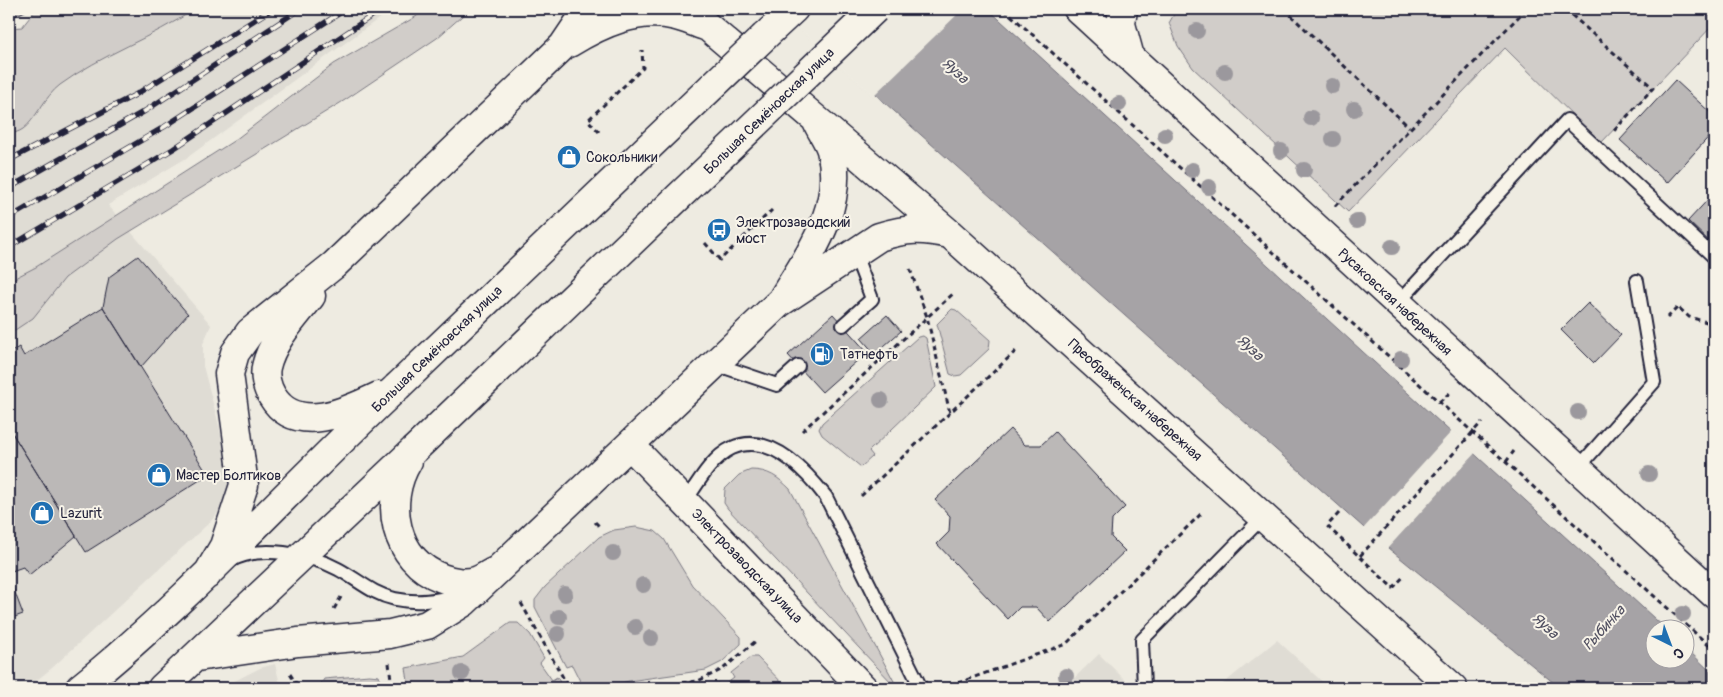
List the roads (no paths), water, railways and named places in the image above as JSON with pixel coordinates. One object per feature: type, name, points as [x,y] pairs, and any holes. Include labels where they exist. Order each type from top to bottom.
[{"type":"main road","points":[[207,575],[224,546],[244,485],[229,374],[235,353],[250,332],[334,265],[563,46],[588,9]]},
{"type":"main road","name":"Преображенская набережная","points":[[687,9],[950,234],[1453,688]]},
{"type":"main road","name":"Большая Семёновская улица","points":[[80,688],[110,664],[207,575],[371,405],[397,387],[794,9]]},
{"type":"main road","name":"Большая Семёновская улица","points":[[162,688],[303,556],[875,9]]},
{"type":"main road","name":"Русаковская набережная","points":[[1078,9],[1714,594]]},
{"type":"main road","points":[[1123,9],[1121,24],[1130,57]]},
{"type":"main road","points":[[563,46],[600,24],[644,14],[674,15],[710,28]]},
{"type":"main road","points":[[779,303],[817,242],[832,206],[836,180],[830,148],[813,115]]},
{"type":"main road","points":[[197,656],[298,642],[390,634],[427,625],[464,602],[779,303],[879,237],[897,231],[922,228],[950,234]]},
{"type":"main road","points":[[334,265],[273,347],[265,368],[267,388],[284,409],[298,417],[331,416],[371,405]]},
{"type":"main road","name":"Электрозаводская улица","points":[[630,445],[863,688]]},
{"type":"main road","points":[[414,450],[404,468],[394,499],[397,529],[407,550],[420,566],[434,576],[450,582],[475,582],[503,566]]},
{"type":"lane","points":[[1397,304],[1567,120],[1714,257]]},
{"type":"lane","points":[[843,325],[872,299],[855,254]]},
{"type":"lane","points":[[1578,468],[1654,382],[1637,281]]},
{"type":"lane","points":[[715,364],[777,385],[798,366]]},
{"type":"lane","points":[[685,502],[717,459],[732,448],[747,444],[762,445],[788,457],[813,480],[826,498],[921,688]]},
{"type":"lane","points":[[1144,688],[1142,640],[1264,516]]},
{"type":"lane","points":[[207,575],[236,558],[266,552],[303,556],[339,569],[370,591],[394,599],[422,603],[461,594],[503,566]]},
{"type":"water","points":[[779,9],[988,9],[1656,620],[1646,620],[1646,670],[1696,670],[1696,658],[1714,675],[1714,688],[1560,688],[1372,535]]},
{"type":"railway","points":[[9,160],[135,95],[272,9]]},
{"type":"railway","points":[[9,188],[145,111],[300,9]]},
{"type":"railway","points":[[9,218],[164,127],[346,9]]},
{"type":"railway","points":[[9,247],[173,149],[382,9]]},
{"type":"place","name":"Сокольники","points":[[569,157]]},
{"type":"place","name":"Электрозаводский мост","points":[[719,230]]},
{"type":"place","name":"Татнефть","points":[[822,354]]},
{"type":"place","name":"Мастер Болтиков","points":[[159,475]]},
{"type":"place","name":"Lazurit","points":[[42,513]]},
{"type":"water label","name":"Яуза","points":[[955,71]]},
{"type":"water label","name":"Яуза","points":[[1250,348]]},
{"type":"water label","name":"Яуза","points":[[1545,626]]},
{"type":"water label","name":"Рыбинка","points":[[1604,628]]}]
